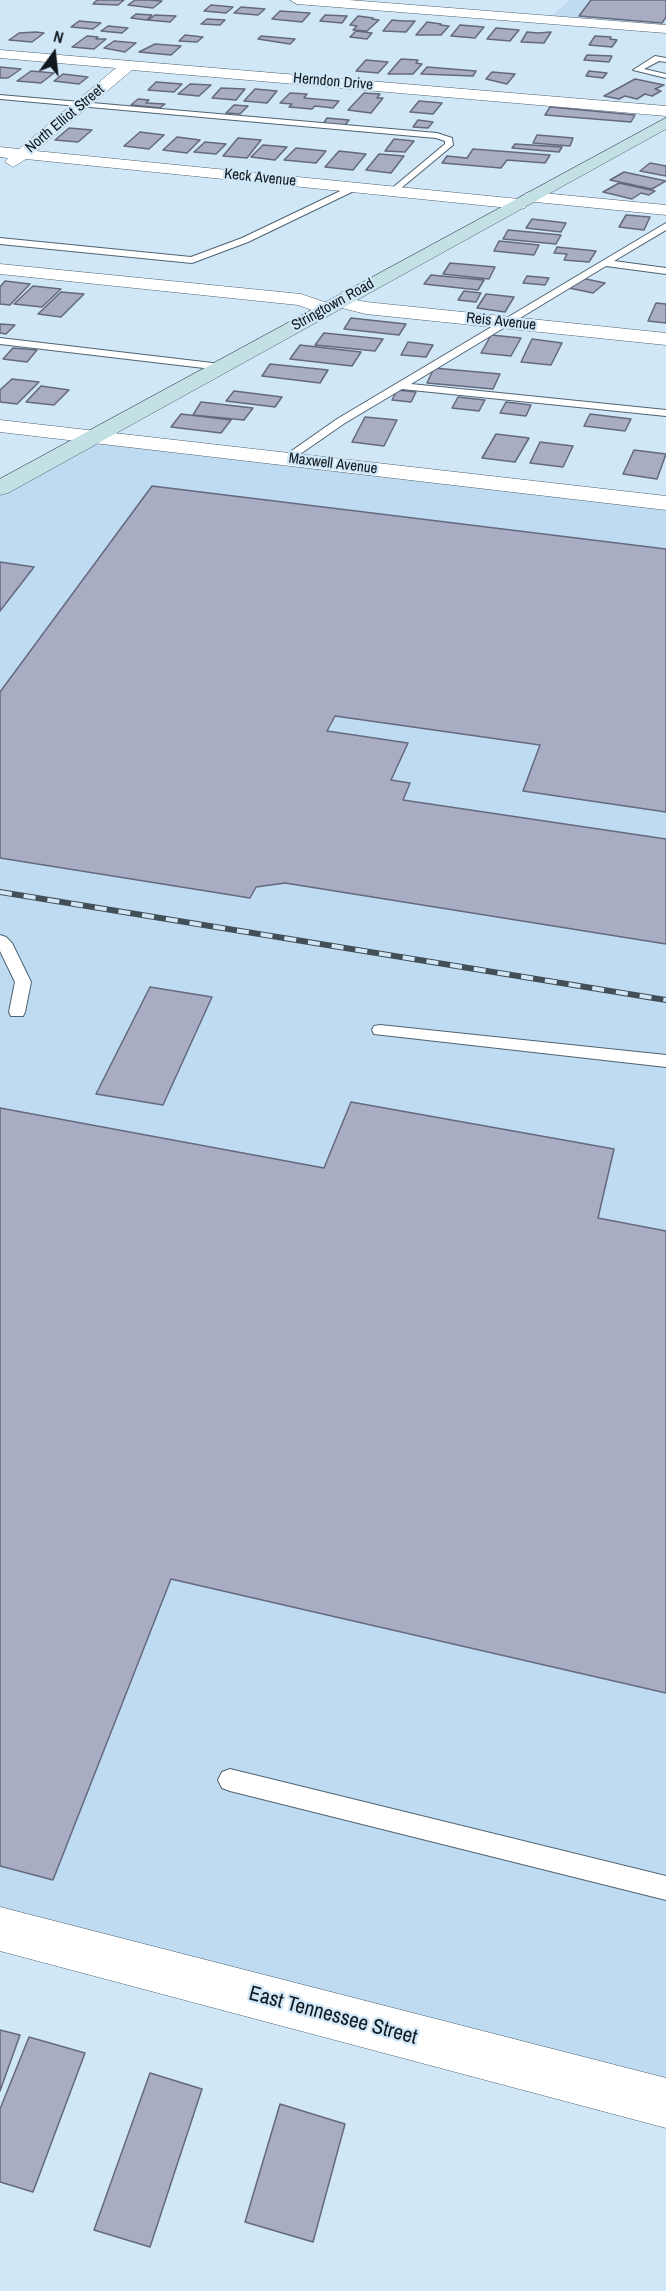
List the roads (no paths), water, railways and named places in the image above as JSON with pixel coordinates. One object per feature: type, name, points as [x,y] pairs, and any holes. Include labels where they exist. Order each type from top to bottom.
[{"type":"main road","name":"Stringtown Road","points":[[0,488],[666,123]]},
{"type":"street","points":[[297,0],[666,29]]},
{"type":"street","points":[[538,19],[552,6]]},
{"type":"street","name":"Herndon Drive","points":[[0,54],[666,111]]},
{"type":"street","name":"North Elliot Street","points":[[0,173],[129,65]]},
{"type":"street","name":"Keck Avenue","points":[[0,152],[394,191],[666,210]]},
{"type":"street","points":[[0,268],[301,300],[326,309]]},
{"type":"street","name":"Reis Avenue","points":[[349,296],[345,303],[355,306],[666,339]]},
{"type":"street","name":"Maxwell Avenue","points":[[0,426],[666,503]]},
{"type":"street","name":"East Tennessee Street","points":[[0,1929],[666,2103]]},
{"type":"lane","points":[[666,60],[658,58],[637,70],[666,76]]},
{"type":"lane","points":[[0,97],[437,136],[449,140],[449,145],[394,191]]},
{"type":"lane","points":[[0,242],[192,260],[245,240],[355,187]]},
{"type":"lane","points":[[286,459],[341,421],[666,226]]},
{"type":"lane","points":[[605,263],[666,271]]},
{"type":"lane","points":[[0,341],[221,367]]},
{"type":"lane","points":[[402,386],[666,413]]},
{"type":"lane","points":[[0,940],[4,943],[23,982],[17,1012]]},
{"type":"lane","points":[[380,1030],[666,1061]]},
{"type":"lane","points":[[230,1780],[666,1888]]},
{"type":"railway","points":[[0,892],[666,1000]]}]
